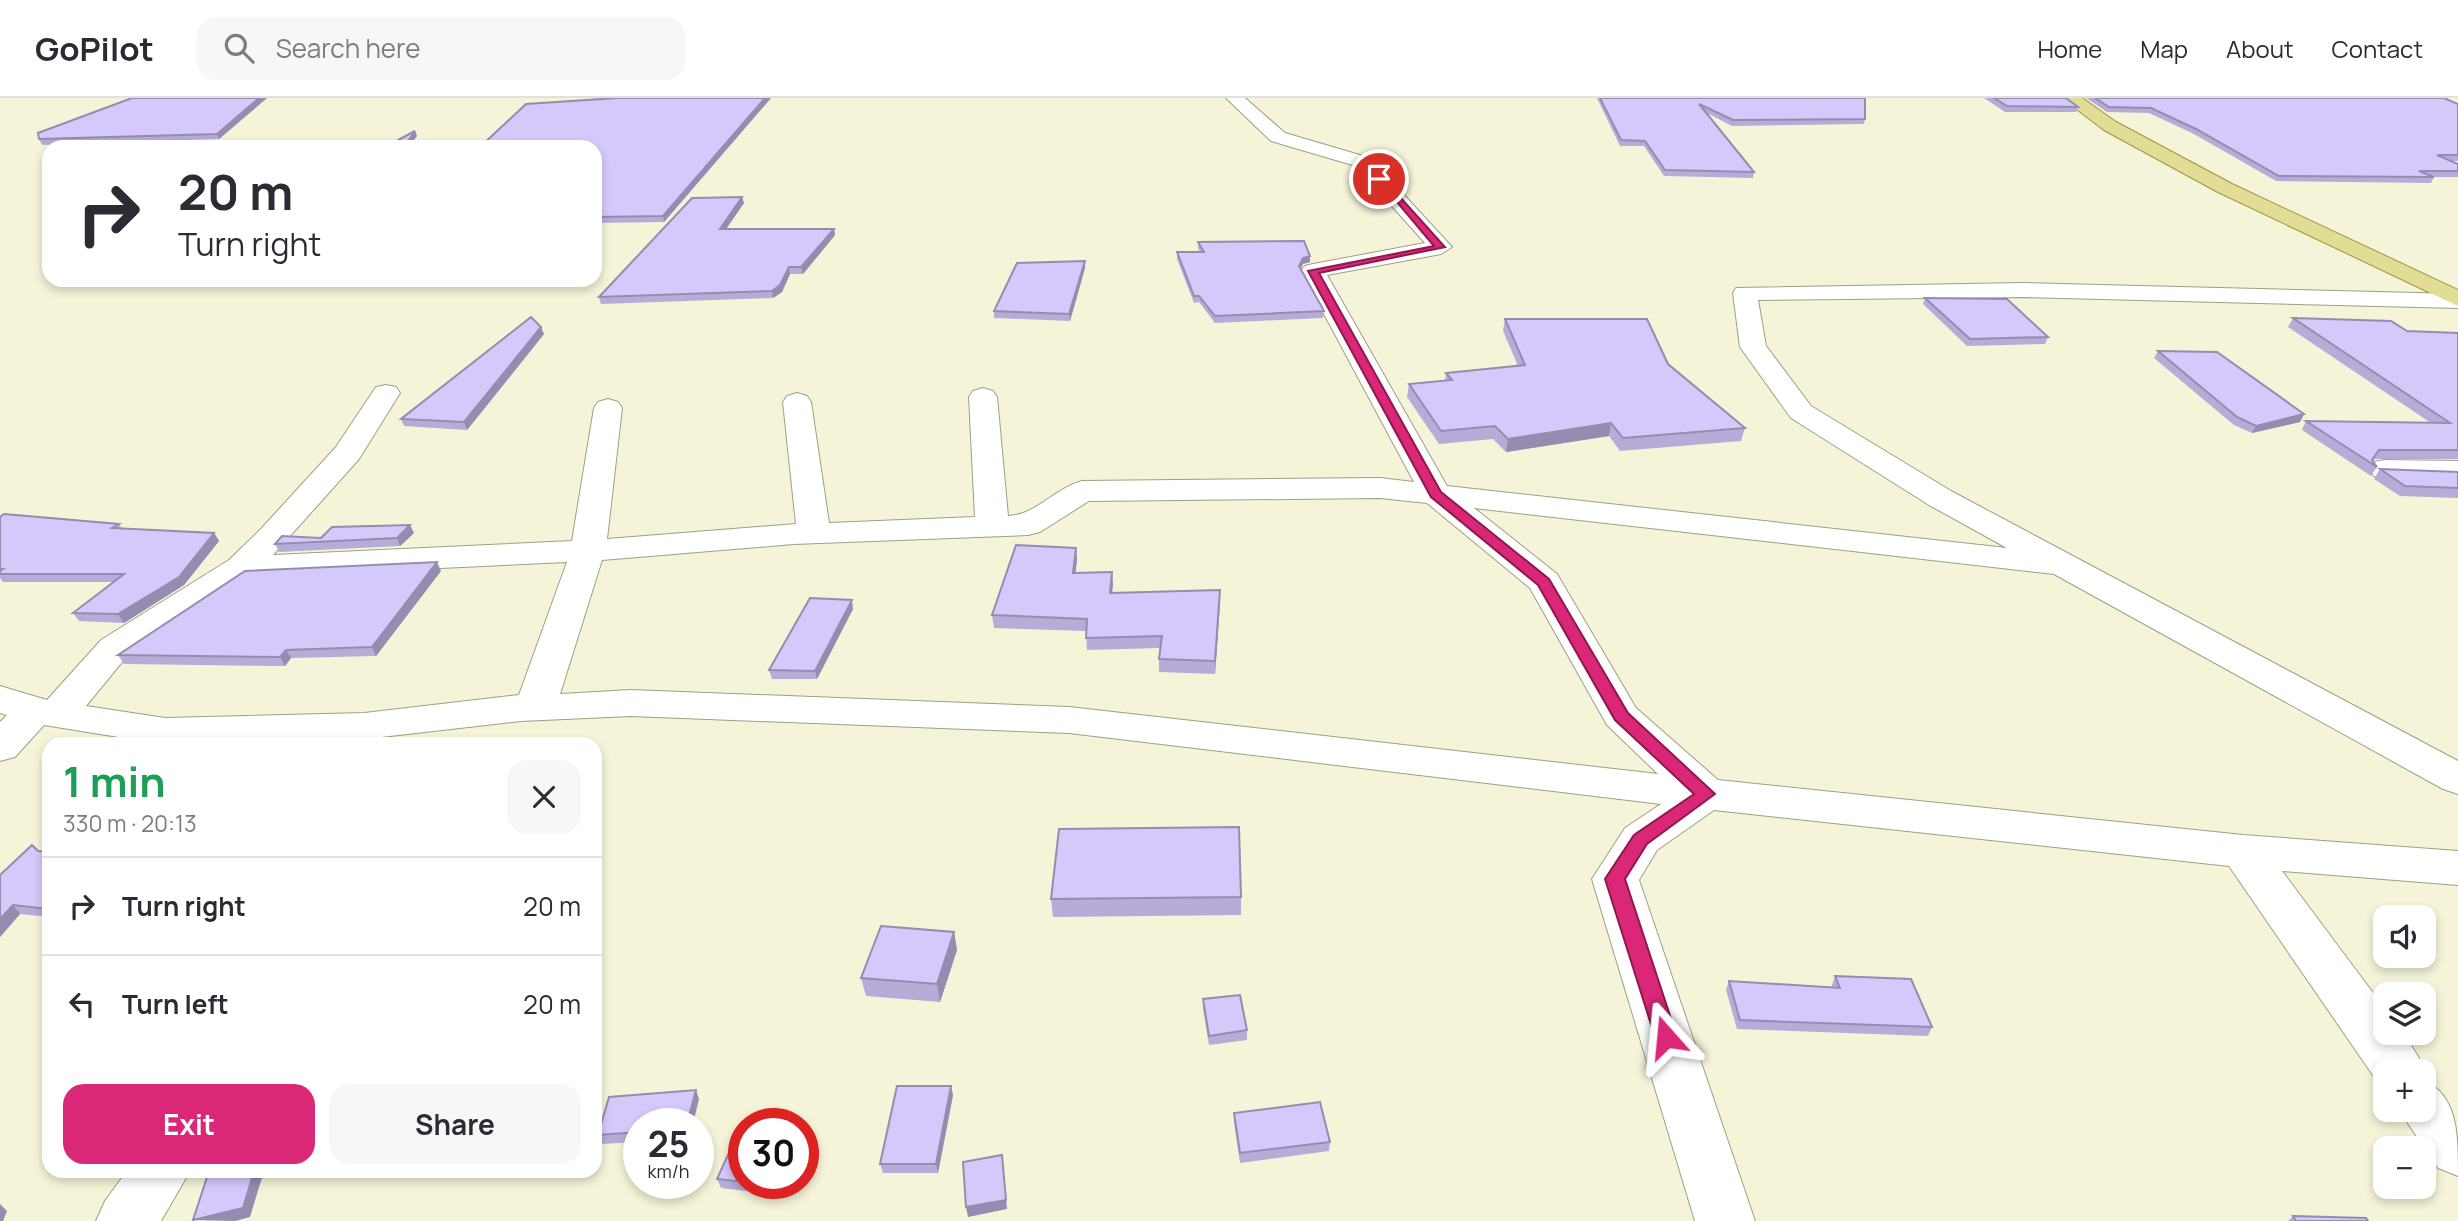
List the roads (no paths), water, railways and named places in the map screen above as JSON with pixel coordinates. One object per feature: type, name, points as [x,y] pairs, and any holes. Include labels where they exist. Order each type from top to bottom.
[{"type":"main road","points":[[2071,98],[2110,126],[2225,188],[2458,300]]},
{"type":"street","points":[[1235,98],[1278,137],[1363,162],[1441,247],[1313,271],[1436,494],[1544,582],[1621,716],[1706,794]]},
{"type":"street","points":[[2458,300],[2024,290],[1745,293],[1753,348],[1801,412],[1940,498],[2458,779]]},
{"type":"street","points":[[0,747],[30,708],[114,648],[241,567],[348,453],[386,393]]},
{"type":"street","points":[[983,397],[992,527]]},
{"type":"street","points":[[797,402],[814,533]]},
{"type":"street","points":[[535,708],[588,551],[608,408]]},
{"type":"street","points":[[2385,469],[2458,470]]},
{"type":"street","points":[[241,567],[588,551],[814,533],[1028,525],[1082,491],[1380,488],[2066,565]]},
{"type":"street","points":[[30,708],[165,732],[364,726],[404,732],[535,708],[631,703],[1069,720],[1706,794],[2243,852],[2458,868]]},
{"type":"street","points":[[1706,794],[1641,839],[1615,879],[1725,1221]]},
{"type":"street","points":[[2243,852],[2391,1059]]},
{"type":"street","points":[[2436,1120],[2458,1150]]},
{"type":"street","points":[[126,1221],[156,1178]]}]
